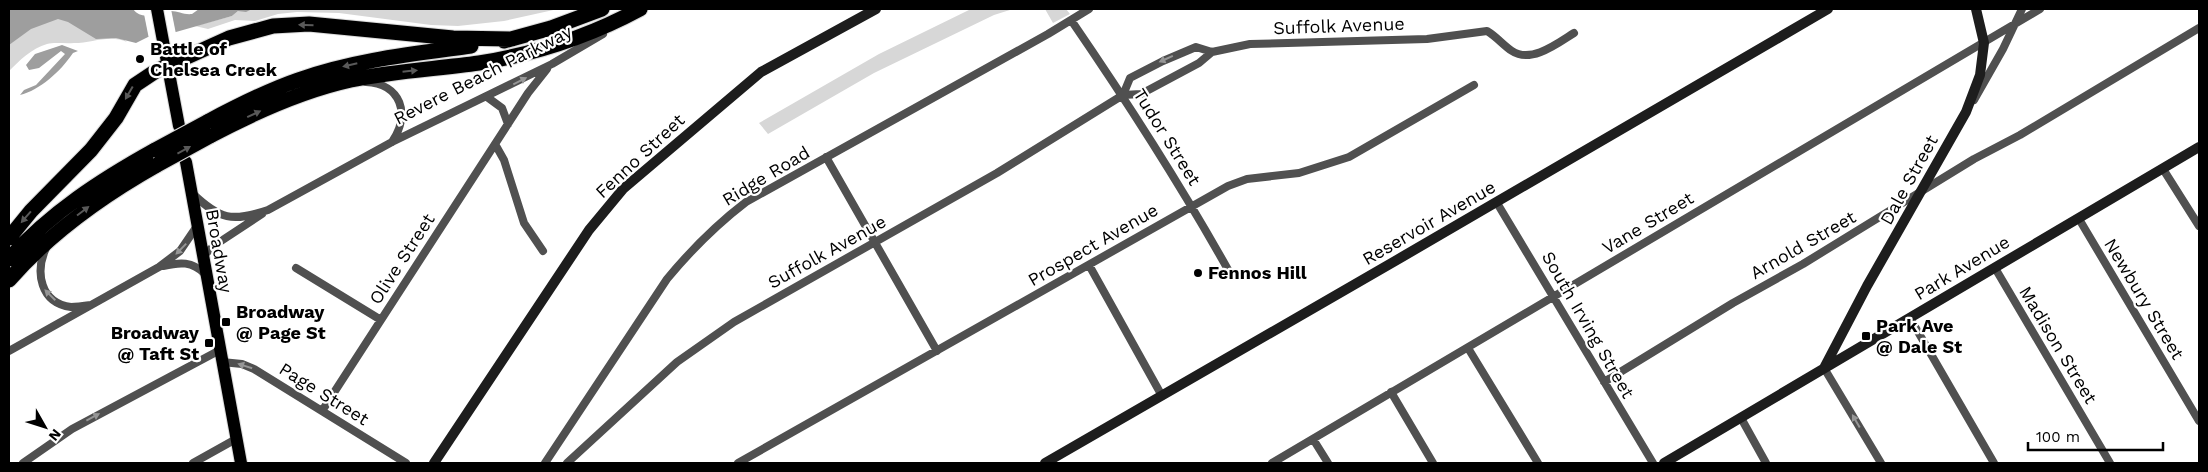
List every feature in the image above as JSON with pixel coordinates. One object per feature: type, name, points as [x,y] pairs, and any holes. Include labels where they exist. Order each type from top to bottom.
[{"type":"highway","name":"Revere Beach Parkway","points":[[9,280],[56,233],[156,158],[209,129],[276,88],[340,67],[396,55],[512,39],[551,28],[602,9]]},
{"type":"highway","name":"Revere Beach Parkway","points":[[209,129],[276,104],[344,82],[383,74],[471,64],[518,55],[580,36],[641,9]]},
{"type":"highway","points":[[9,238],[31,211],[91,150],[116,118],[135,84],[168,65],[229,38],[260,28],[281,25],[316,25],[453,38],[512,39]]},
{"type":"highway","name":"Revere Beach Parkway","points":[[9,259],[34,233],[79,197],[113,174],[156,158]]},
{"type":"main road","points":[[157,9],[179,126]]},
{"type":"main road","name":"Broadway","points":[[186,162],[241,463]]},
{"type":"street","name":"Revere Beach Parkway","points":[[203,256],[218,243],[268,210],[392,142],[552,64],[641,9]]},
{"type":"street","name":"Fenno Street","points":[[434,463],[589,230],[623,189],[761,72],[876,9]]},
{"type":"street","name":"Ridge Road","points":[[545,463],[642,315],[689,252],[719,223],[746,202],[1089,9]]},
{"type":"street","name":"Reservoir Avenue","points":[[1044,463],[1412,250],[1497,203],[1828,9]]},
{"type":"street","points":[[1966,112],[1980,75],[1984,43],[1976,9]]},
{"type":"street","name":"Dale Street","points":[[1824,368],[1867,286],[2004,49],[2022,9]]},
{"type":"street","name":"Vane Street","points":[[1272,463],[2040,9]]},
{"type":"street","name":"Tudor Street","points":[[1071,20],[1123,95],[1193,206],[1231,275]]},
{"type":"street","name":"Arnold Street","points":[[1604,382],[1733,303],[1804,264],[1974,159],[2020,135],[2199,28]]},
{"type":"street","name":"Suffolk Avenue","points":[[567,463],[639,395],[698,346],[747,314],[997,174],[1123,95],[1140,94],[1199,63],[1212,52],[1250,44],[1427,39],[1487,31],[1514,53],[1523,56],[1547,49],[1574,33]]},
{"type":"street","name":"Suffolk Avenue","points":[[1123,95],[1130,78],[1163,60],[1196,47],[1212,52]]},
{"type":"street","name":"Olive Street","points":[[322,411],[528,93],[552,64]]},
{"type":"street","name":"Revere Beach Parkway","points":[[344,82],[378,84],[396,96],[401,106],[402,119],[392,142]]},
{"type":"street","name":"Prospect Avenue","points":[[738,463],[1228,186],[1247,179],[1299,173],[1349,157],[1474,85]]},
{"type":"street","points":[[487,97],[502,108],[508,124]]},
{"type":"street","points":[[495,144],[504,160],[521,216],[533,239],[542,251]]},
{"type":"street","name":"Park Avenue","points":[[1664,463],[2199,147]]},
{"type":"street","points":[[826,157],[937,351]]},
{"type":"street","points":[[2163,169],[2199,226]]},
{"type":"street","name":"Revere Beach Parkway","points":[[191,191],[211,209],[229,217],[247,217],[268,210]]},
{"type":"street","name":"South Irving Street","points":[[1497,203],[1653,463]]},
{"type":"street","name":"Newbury Street","points":[[2079,219],[2199,421]]},
{"type":"street","name":"Revere Beach Parkway","points":[[9,352],[158,268],[182,248],[197,226]]},
{"type":"street","name":"Revere Beach Parkway","points":[[56,233],[47,246],[40,262],[39,275],[43,287],[49,296],[61,304],[72,307],[95,304]]},
{"type":"street","name":"Revere Beach Parkway","points":[[158,268],[186,263],[199,268],[206,275]]},
{"type":"street","points":[[1089,265],[1162,396]]},
{"type":"street","points":[[296,268],[381,320]]},
{"type":"street","name":"Madison Street","points":[[1995,268],[2110,463]]},
{"type":"street","points":[[1910,318],[1994,463]]},
{"type":"street","points":[[1468,348],[1538,463]]},
{"type":"street","points":[[23,463],[77,426],[221,356]]},
{"type":"street","name":"Page Street","points":[[221,356],[251,367],[406,463]]},
{"type":"street","points":[[1824,368],[1881,463]]},
{"type":"street","points":[[1391,392],[1433,463]]},
{"type":"street","points":[[1740,418],[1766,463]]},
{"type":"street","points":[[193,463],[236,439]]},
{"type":"street","points":[[1313,439],[1328,463]]},
{"type":"shaded area","points":[[9,9],[133,9],[137,13],[146,16],[171,11],[192,14],[199,9],[252,9],[246,12],[238,11],[232,16],[176,32],[148,37],[136,43],[116,38],[96,39],[68,22],[58,19],[31,29],[9,45]]},
{"type":"shaded area","points":[[87,9],[127,42],[108,39],[81,43],[47,44],[21,59],[9,71],[9,12]]},
{"type":"shaded area","points":[[252,9],[558,9],[504,21],[458,26],[431,25],[339,13],[297,12],[278,14],[255,21],[235,20],[208,29],[195,26],[232,16],[238,11]]},
{"type":"shaded area","points":[[971,9],[1013,9],[994,15],[874,73],[768,134],[759,123],[879,54]]},
{"type":"shaded area","points":[[1045,9],[1066,9],[1070,14],[1053,23]]},
{"type":"shaded area","points":[[62,45],[78,51],[73,53],[62,67],[42,85],[20,95],[24,90],[36,85],[65,54],[61,51],[39,68],[29,70],[26,65],[35,54]]},
{"type":"pier","points":[[171,9],[176,34],[149,39],[144,14]]},
{"type":"place","name":"Battle of Chelsea Creek","points":[[140,59]]},
{"type":"place","name":"Fennos Hill","points":[[1198,273]]},
{"type":"place","name":"Broadway @ Page St","points":[[226,322]]},
{"type":"place","name":"Park Ave @ Dale St","points":[[1866,336]]},
{"type":"place","name":"Broadway @ Taft St","points":[[209,343]]}]
